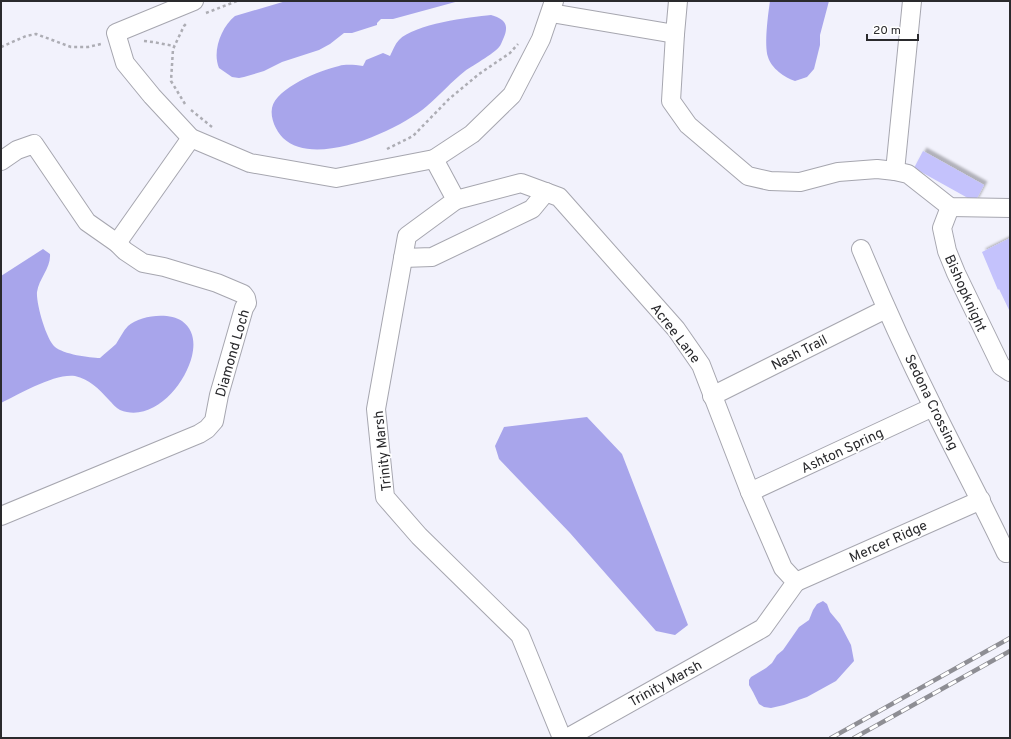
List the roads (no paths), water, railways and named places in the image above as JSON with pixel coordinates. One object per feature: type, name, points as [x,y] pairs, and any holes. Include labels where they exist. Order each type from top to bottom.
[{"type":"street","points":[[678,1],[671,101],[688,125],[748,176],[770,181],[800,182],[838,172],[877,169],[895,171],[908,174],[950,207],[1010,208]]},
{"type":"street","points":[[895,171],[912,1]]},
{"type":"street","points":[[198,8],[117,36],[125,62],[152,96],[191,138],[250,163],[336,178],[434,159],[472,134],[512,95],[542,39],[553,7],[675,34]]},
{"type":"street","points":[[1,161],[17,150],[34,144],[87,222],[117,243],[191,138]]},
{"type":"street","points":[[434,159],[456,200]]},
{"type":"street","name":"Acree Lane","points":[[456,200],[521,183],[559,197],[676,329],[701,365],[750,492],[782,568],[796,582]]},
{"type":"street","points":[[403,258],[432,257],[532,209],[546,192]]},
{"type":"street","name":"Trinity Marsh","points":[[456,200],[407,236],[376,409],[385,497],[419,536],[520,635],[562,738]]},
{"type":"street","name":"Bishopknight","points":[[950,207],[942,228],[947,251],[956,273],[1001,366],[1010,372]]},
{"type":"street","name":"Diamond Loch","points":[[1,516],[199,434],[208,429],[214,421],[219,395],[247,303],[246,298],[243,294],[217,283],[164,267],[143,263],[125,251],[117,243]]},
{"type":"street","name":"Sedona Crossing","points":[[861,249],[886,309],[933,407],[981,500],[1006,554]]},
{"type":"street","name":"Nash Trail","points":[[712,396],[886,309]]},
{"type":"street","name":"Ashton Spring","points":[[750,492],[933,407]]},
{"type":"street","name":"Mercer Ridge","points":[[796,582],[981,500]]},
{"type":"street","name":"Trinity Marsh","points":[[567,738],[763,628],[796,582]]},
{"type":"railway","points":[[831,738],[1010,638]]},
{"type":"railway","points":[[854,738],[1010,651]]}]
